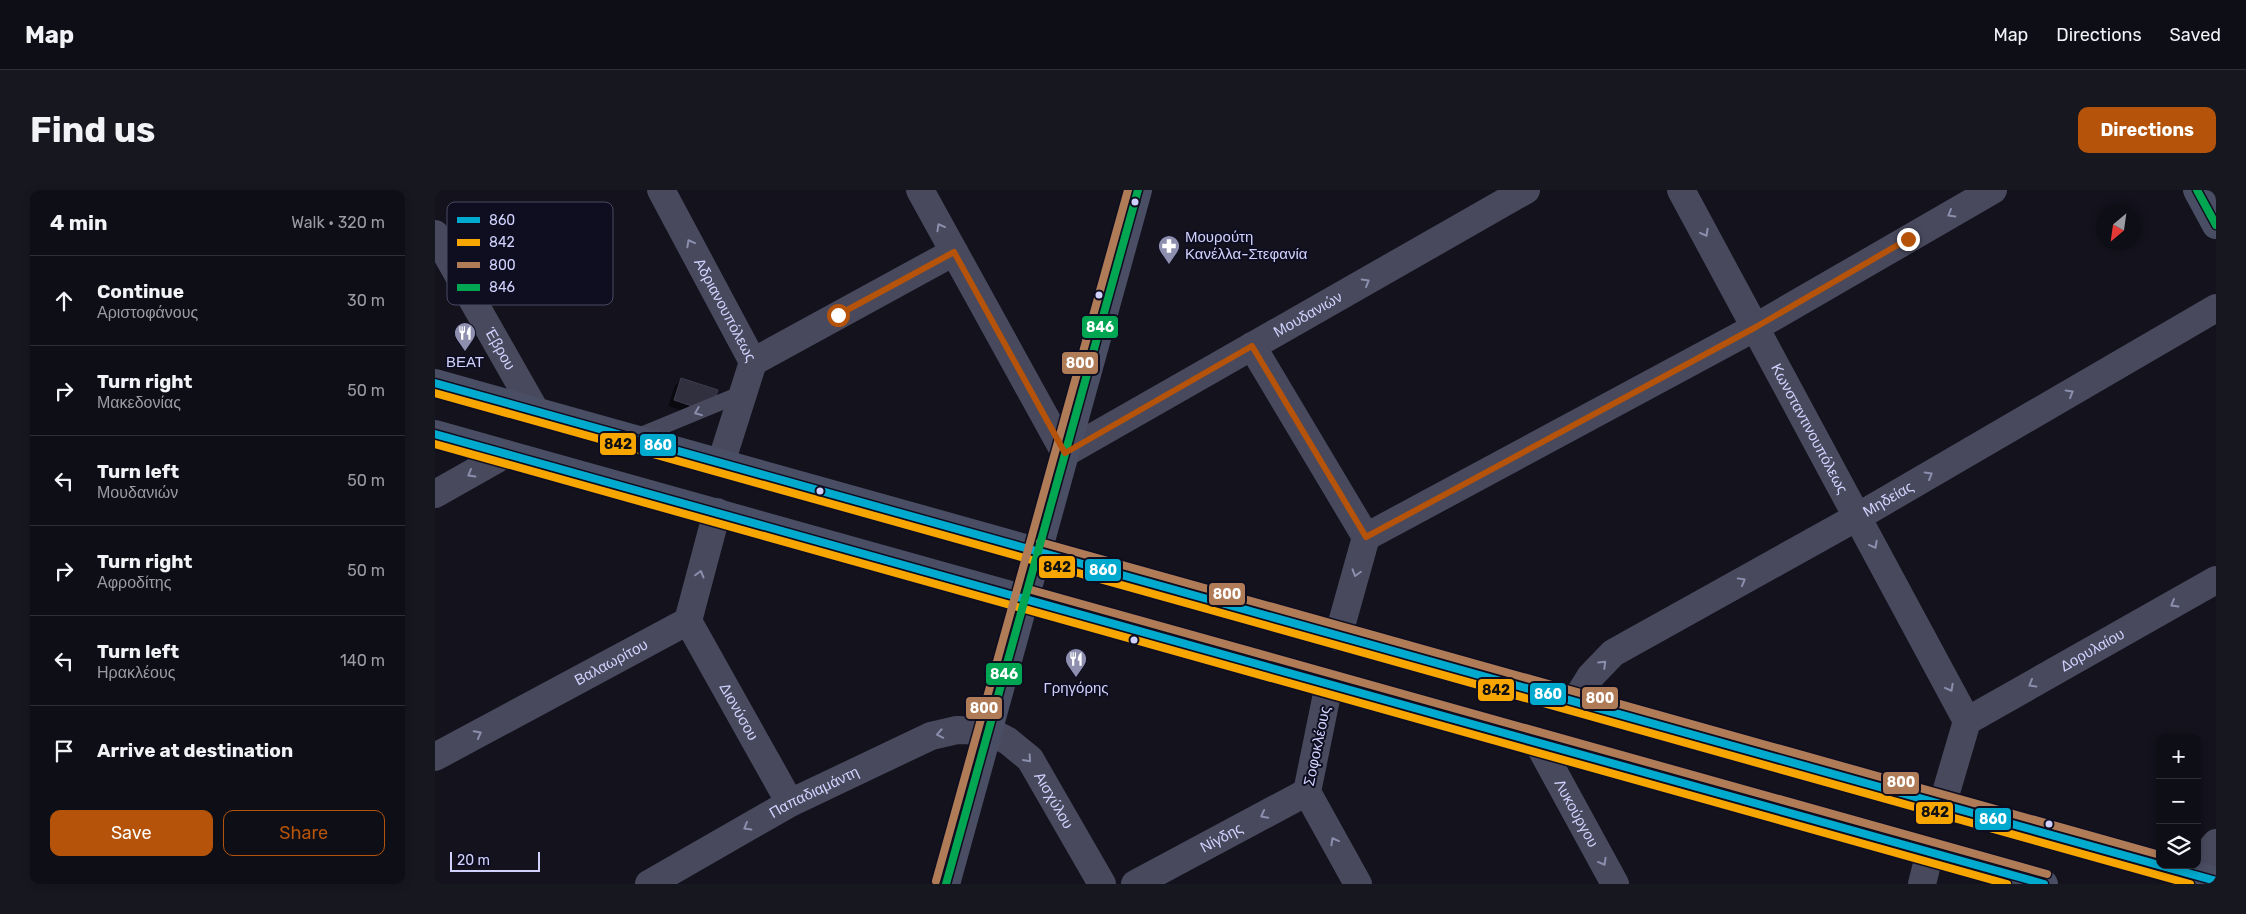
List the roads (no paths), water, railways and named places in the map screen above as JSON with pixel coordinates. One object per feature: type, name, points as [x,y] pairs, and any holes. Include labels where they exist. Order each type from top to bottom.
[{"type":"main road","points":[[946,884],[1138,190]]},
{"type":"main road","points":[[2197,190],[2216,225]]},
{"type":"main road","points":[[435,383],[2209,880]]},
{"type":"main road","points":[[435,434],[2044,884]]},
{"type":"street","name":"Αδριανουπόλεως","points":[[661,190],[753,362],[721,464]]},
{"type":"street","points":[[920,190],[1065,453]]},
{"type":"street","name":"Μουδανιών","points":[[1065,453],[1526,190]]},
{"type":"street","name":"Κωνσταντινουπόλεως","points":[[1681,190],[1859,516],[1967,721]]},
{"type":"street","points":[[1338,637],[1366,537],[1756,327],[1993,190]]},
{"type":"street","name":"Έβρου","points":[[435,234],[447,255]]},
{"type":"street","points":[[753,362],[954,252]]},
{"type":"street","name":"Έβρου","points":[[475,305],[536,412]]},
{"type":"street","name":"Μηδείας","points":[[1574,703],[1589,676],[1613,653],[1859,516],[2216,308]]},
{"type":"street","points":[[1252,346],[1366,537]]},
{"type":"street","points":[[435,494],[506,454]]},
{"type":"street","points":[[688,620],[717,512]]},
{"type":"street","name":"Δορυλαίου","points":[[1967,721],[2216,580]]},
{"type":"street","name":"Βαλαωρίτου","points":[[435,757],[688,620]]},
{"type":"street","name":"Διονύσου","points":[[688,620],[790,803]]},
{"type":"street","name":"Σοφοκλέους","points":[[1329,684],[1307,792],[1358,884]]},
{"type":"street","points":[[1942,806],[1967,721]]},
{"type":"street","name":"Παπαδιαμάντη","points":[[649,884],[790,803],[931,736],[957,730],[989,731]]},
{"type":"street","name":"Αισχύλου","points":[[989,731],[1008,741],[1030,759],[1102,884]]},
{"type":"street","name":"Λυκούργου","points":[[1538,743],[1615,884]]},
{"type":"street","name":"Νίγδης","points":[[1135,884],[1307,792]]},
{"type":"street","points":[[2209,880],[2210,850],[2216,843]]},
{"type":"street","points":[[1922,884],[1930,852]]},
{"type":"lane","points":[[632,439],[743,394]]},
{"type":"place","name":"Μουρούτη Κανέλλα-Στεφανία","points":[[1169,265]]},
{"type":"place","name":"ΒΕΑΤ","points":[[465,352]]},
{"type":"place","name":"Γρηγόρης","points":[[1076,678]]}]
